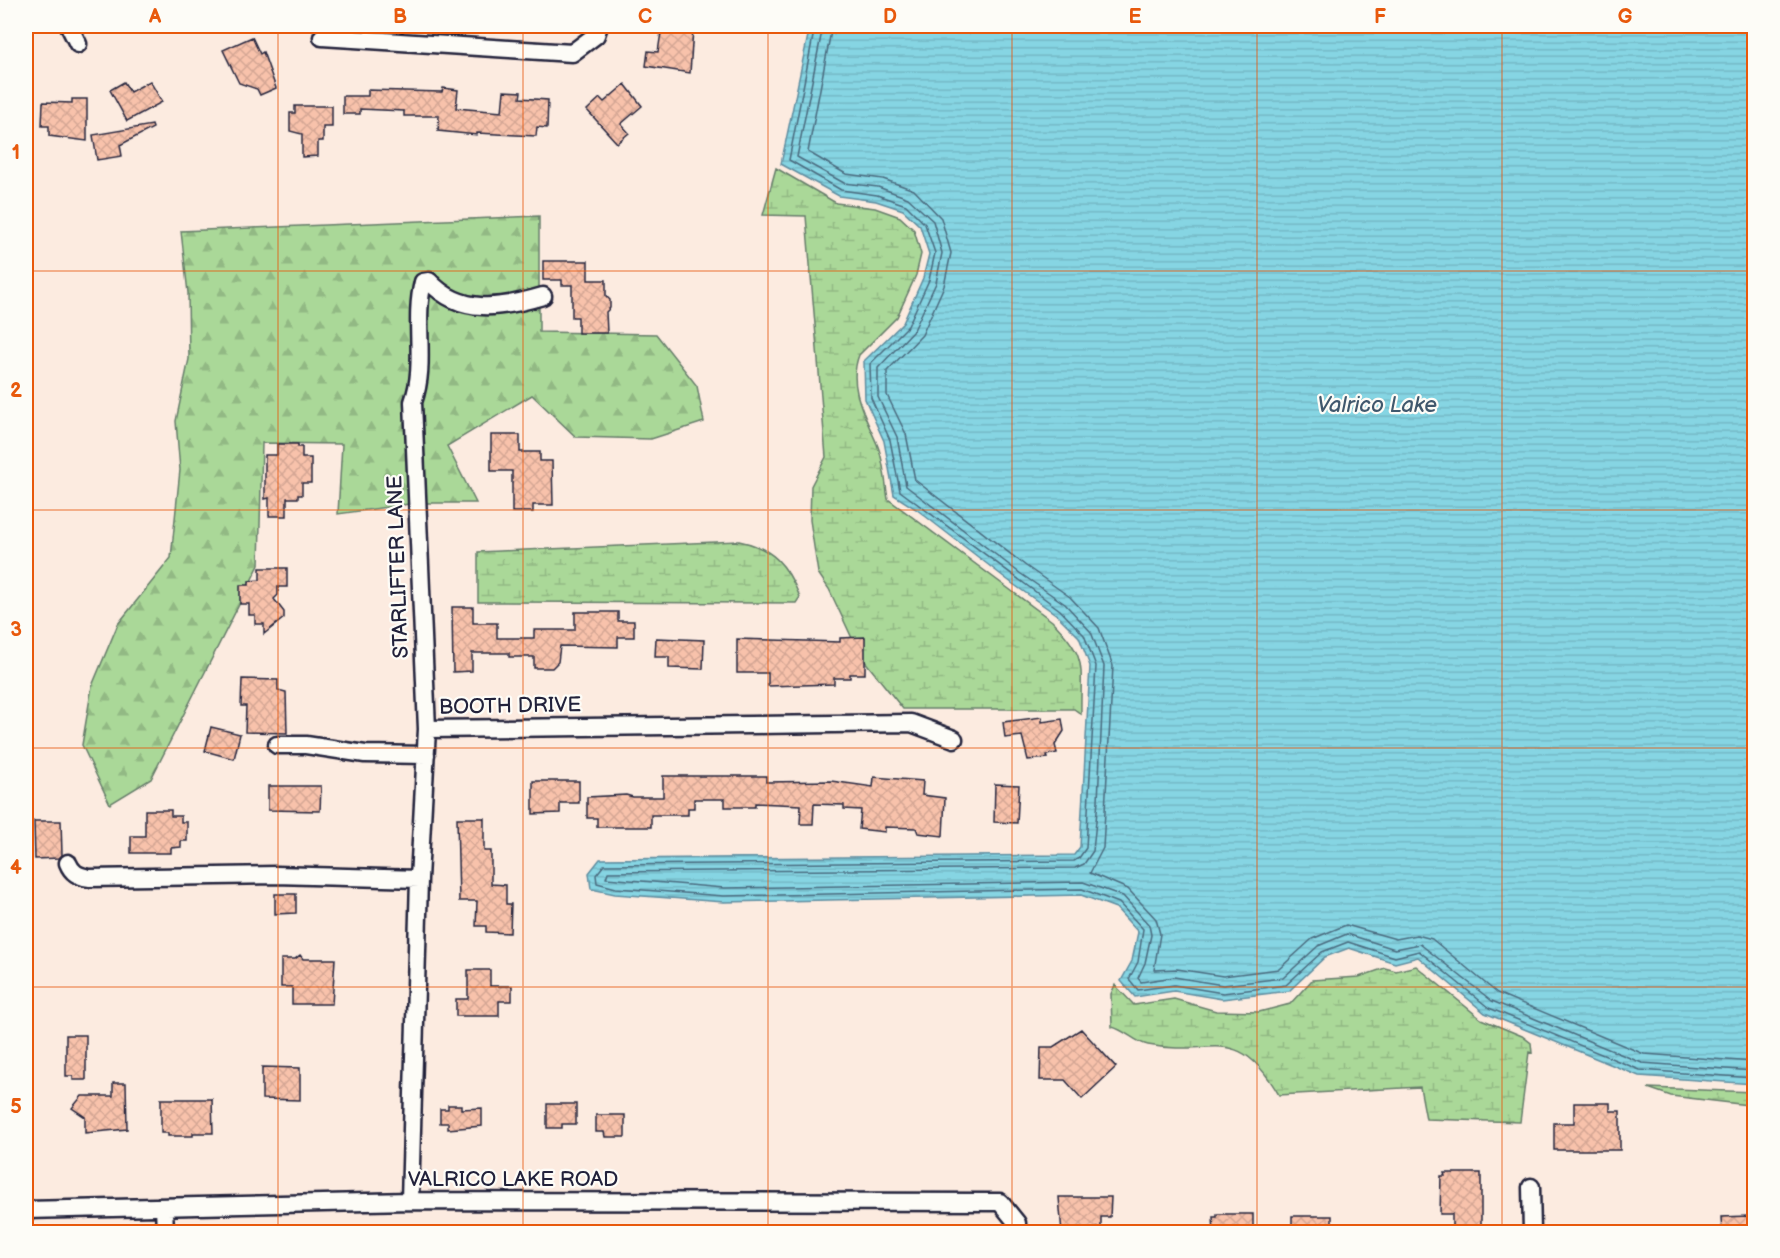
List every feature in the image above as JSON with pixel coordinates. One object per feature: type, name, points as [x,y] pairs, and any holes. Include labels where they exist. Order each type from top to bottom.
[{"type":"street","points":[[69,26],[78,45]]},
{"type":"street","points":[[322,37],[572,53],[596,35],[599,26]]},
{"type":"street","name":"STARLIFTER LANE","points":[[427,729],[413,402],[419,384],[417,304],[423,282],[429,280],[442,295],[479,307],[508,306],[543,296]]},
{"type":"street","name":"BOOTH DRIVE","points":[[410,1201],[419,879],[427,729],[911,723],[954,739]]},
{"type":"street","points":[[277,745],[306,745],[365,754],[426,754]]},
{"type":"street","points":[[68,863],[70,870],[78,876],[88,878],[276,875],[419,879]]},
{"type":"street","points":[[1531,1187],[1532,1233]]},
{"type":"street","name":"VALRICO LAKE ROAD","points":[[26,1210],[410,1201],[1000,1202],[1017,1223],[1017,1233]]},
{"type":"street","points":[[164,1207],[165,1233]]},
{"type":"green space","points":[[776,168],[836,203],[875,208],[900,217],[914,230],[921,254],[916,275],[897,317],[859,355],[856,367],[856,389],[879,450],[888,499],[1052,621],[1064,634],[1080,663],[1081,714],[1074,709],[903,709],[860,655],[829,589],[818,573],[810,520],[811,486],[826,457],[806,216],[763,215]]},
{"type":"green space","points":[[539,216],[539,332],[656,334],[697,386],[704,422],[651,439],[576,437],[532,395],[447,446],[476,503],[426,503],[421,393],[405,393],[409,504],[338,514],[342,444],[262,443],[259,565],[151,779],[110,804],[82,745],[92,686],[118,624],[171,558],[180,470],[176,421],[189,359],[188,293],[181,231]]},
{"type":"green space","points":[[739,541],[770,553],[784,567],[800,597],[796,603],[478,602],[478,552]]},
{"type":"green space","points":[[1416,966],[1481,1019],[1522,1036],[1531,1043],[1532,1053],[1529,1052],[1520,1122],[1426,1119],[1420,1087],[1279,1095],[1264,1072],[1250,1058],[1236,1050],[1222,1047],[1171,1048],[1148,1045],[1112,1027],[1111,994],[1115,985],[1134,1005],[1174,999],[1216,1011],[1259,1012],[1290,1004],[1312,980],[1359,977],[1385,968],[1396,971]]},
{"type":"green space","points":[[1648,1088],[1754,1092],[1754,1127],[1748,1105],[1671,1096]]},
{"type":"water","name":"Valrico Lake","points":[[810,26],[1754,26],[1754,1084],[1639,1076],[1485,1013],[1418,957],[1395,963],[1349,948],[1325,957],[1289,991],[1222,999],[1174,991],[1135,997],[1121,981],[1132,961],[1138,932],[1116,908],[1081,895],[724,902],[615,894],[591,889],[589,873],[600,859],[1074,855],[1080,847],[1090,666],[1079,637],[1057,615],[894,495],[884,441],[865,399],[864,361],[903,323],[923,278],[929,254],[920,226],[903,210],[876,201],[839,196],[781,164]]},
{"type":"building","points":[[662,26],[693,29],[690,73],[646,66],[648,51],[658,52]]},
{"type":"building","points":[[252,37],[260,54],[263,52],[276,88],[260,95],[257,89],[239,83],[223,50]]},
{"type":"building","points":[[150,81],[162,102],[127,121],[110,90],[124,82],[130,92]]},
{"type":"building","points":[[625,84],[642,106],[621,124],[629,133],[617,143],[587,110],[600,98],[604,102]]},
{"type":"building","points":[[443,88],[458,90],[456,108],[502,112],[504,91],[521,92],[520,98],[548,100],[547,128],[537,127],[536,136],[477,133],[477,135],[438,131],[439,116],[404,116],[404,111],[360,109],[360,114],[343,114],[343,96],[368,96],[368,90],[442,92]]},
{"type":"building","points":[[72,99],[87,99],[87,141],[49,136],[49,126],[42,126],[43,102],[72,103]]},
{"type":"building","points":[[295,106],[332,106],[332,127],[323,127],[323,141],[318,141],[318,156],[302,157],[302,134],[290,131],[290,113],[295,113]]},
{"type":"building","points":[[152,125],[153,128],[120,145],[122,156],[97,160],[93,135]]},
{"type":"building","points":[[543,261],[588,261],[588,280],[606,280],[606,296],[610,300],[610,308],[606,312],[607,333],[578,333],[578,317],[572,317],[572,285],[562,285],[562,280],[543,280]]},
{"type":"building","points":[[491,435],[520,435],[520,452],[540,452],[540,461],[552,461],[553,505],[533,505],[533,512],[512,512],[512,471],[491,471]]},
{"type":"building","points":[[277,444],[298,444],[298,447],[302,447],[302,458],[311,458],[311,483],[302,483],[302,495],[298,495],[298,498],[287,498],[287,516],[269,516],[269,498],[265,499],[265,455],[277,455]]},
{"type":"building","points":[[260,568],[287,568],[287,587],[278,587],[278,595],[274,599],[284,612],[284,618],[264,634],[264,624],[255,624],[255,615],[249,615],[249,604],[240,604],[240,585],[249,585],[249,581],[260,580]]},
{"type":"building","points":[[452,607],[473,607],[473,623],[497,623],[497,638],[534,638],[534,630],[575,630],[575,612],[618,612],[618,621],[634,621],[634,637],[618,637],[618,647],[560,646],[558,662],[552,668],[534,668],[534,657],[509,657],[509,653],[472,653],[472,671],[453,672]]},
{"type":"building","points":[[865,637],[865,674],[850,674],[850,678],[834,678],[834,684],[768,686],[768,673],[737,673],[737,639],[840,642],[840,638]]},
{"type":"building","points":[[656,638],[704,640],[703,669],[669,668],[669,657],[655,657]]},
{"type":"building","points":[[242,679],[278,680],[278,690],[286,692],[287,733],[245,732],[246,706],[241,706]]},
{"type":"building","points":[[1042,717],[1042,722],[1062,719],[1064,731],[1055,745],[1057,753],[1047,755],[1048,758],[1028,760],[1022,736],[1005,738],[1003,722]]},
{"type":"building","points":[[211,727],[240,734],[234,759],[205,751]]},
{"type":"building","points":[[663,776],[766,776],[766,782],[831,781],[873,787],[874,777],[923,781],[922,795],[945,798],[943,836],[918,833],[916,828],[885,827],[885,832],[859,829],[861,810],[844,809],[844,805],[814,804],[813,824],[800,824],[801,805],[755,803],[755,807],[725,807],[725,799],[694,799],[694,808],[688,808],[688,815],[651,815],[651,827],[597,827],[597,818],[587,818],[587,797],[626,795],[663,797]]},
{"type":"building","points":[[533,781],[579,781],[579,803],[560,803],[560,813],[533,814]]},
{"type":"building","points":[[995,784],[1019,785],[1017,823],[994,822]]},
{"type":"building","points":[[268,786],[321,786],[320,811],[268,810]]},
{"type":"building","points":[[145,810],[171,810],[171,816],[181,816],[181,822],[187,822],[187,841],[181,841],[181,847],[171,848],[171,853],[131,853],[131,836],[145,836]]},
{"type":"building","points":[[457,818],[484,818],[484,851],[491,851],[491,884],[506,885],[506,904],[511,904],[510,933],[486,932],[486,926],[476,926],[477,901],[459,901]]},
{"type":"building","points":[[34,821],[61,821],[62,855],[59,858],[35,859]]},
{"type":"building","points":[[275,894],[296,894],[296,913],[275,914]]},
{"type":"building","points":[[300,955],[303,959],[335,959],[332,1004],[292,1004],[292,987],[281,987],[281,959],[295,959]]},
{"type":"building","points":[[468,970],[490,970],[490,986],[512,986],[512,1001],[499,1001],[499,1016],[456,1016],[456,999],[468,999]]},
{"type":"building","points":[[1081,1029],[1116,1067],[1082,1099],[1065,1080],[1040,1080],[1041,1047],[1053,1047]]},
{"type":"building","points":[[66,1035],[86,1035],[86,1080],[73,1080],[73,1076],[66,1076]]},
{"type":"building","points":[[262,1067],[300,1068],[300,1100],[262,1099]]},
{"type":"building","points":[[113,1083],[126,1083],[127,1129],[85,1133],[85,1117],[72,1108],[82,1096],[113,1096]]},
{"type":"building","points":[[161,1099],[212,1099],[213,1133],[168,1136],[168,1133],[161,1133]]},
{"type":"building","points":[[1574,1103],[1610,1103],[1610,1111],[1620,1111],[1620,1150],[1554,1150],[1554,1123],[1574,1123]]},
{"type":"building","points":[[547,1104],[576,1104],[576,1124],[562,1124],[562,1128],[547,1128]]},
{"type":"building","points":[[448,1105],[461,1105],[461,1109],[482,1108],[482,1126],[448,1129],[448,1123],[440,1123],[440,1109],[448,1109]]},
{"type":"building","points":[[596,1115],[625,1115],[625,1137],[605,1137],[604,1132],[596,1132]]},
{"type":"building","points":[[1444,1173],[1481,1173],[1481,1233],[1452,1233],[1452,1214],[1440,1214],[1441,1176],[1445,1176]]},
{"type":"building","points":[[1059,1197],[1111,1197],[1110,1217],[1101,1217],[1101,1228],[1096,1228],[1096,1233],[1062,1233]]},
{"type":"building","points":[[1217,1214],[1253,1214],[1253,1233],[1214,1233],[1213,1217],[1217,1217]]},
{"type":"building","points":[[1292,1216],[1332,1216],[1332,1233],[1292,1233]]},
{"type":"building","points":[[1748,1216],[1748,1233],[1722,1233],[1721,1217]]}]
